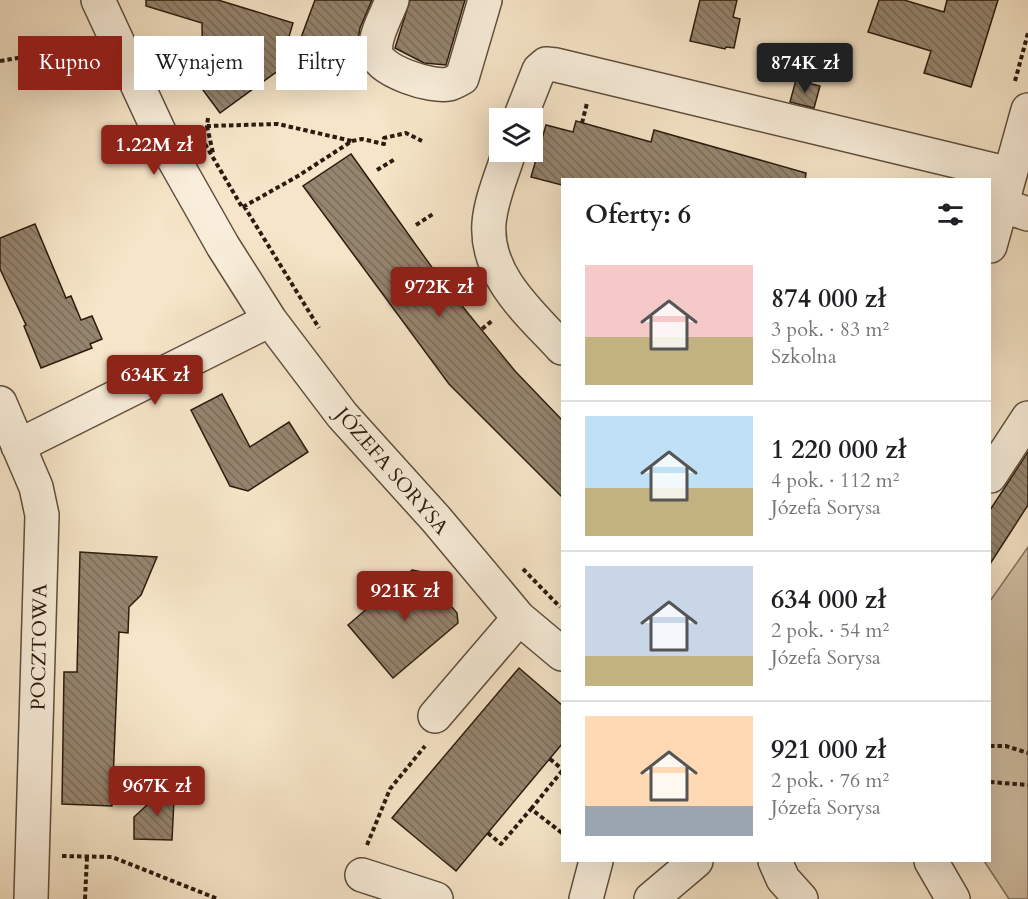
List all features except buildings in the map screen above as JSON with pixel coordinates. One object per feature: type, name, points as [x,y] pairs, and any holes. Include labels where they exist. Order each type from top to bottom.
[{"type":"street","name":"JÓZEFA SORYSA","points":[[98,0],[163,140],[212,227],[270,320],[342,415],[436,519],[519,618],[561,653]]},
{"type":"street","points":[[392,0],[376,44],[376,54],[381,64],[390,70],[436,84],[449,84],[462,78],[485,0]]},
{"type":"street","points":[[524,108],[539,70],[546,64],[556,65],[1010,174]]},
{"type":"street","points":[[991,244],[1014,210],[1010,174],[1028,110]]},
{"type":"street","points":[[506,162],[494,197],[489,225],[493,251],[512,294],[561,347]]},
{"type":"street","points":[[18,446],[270,320]]},
{"type":"street","name":"POCZTOWA","points":[[0,403],[36,487],[42,515],[31,899]]},
{"type":"street","points":[[991,474],[1028,418]]},
{"type":"street","points":[[435,716],[519,618]]},
{"type":"street","points":[[586,899],[596,862]]},
{"type":"street","points":[[651,899],[695,862]]},
{"type":"street","points":[[775,862],[783,879],[801,899]]},
{"type":"street","points":[[932,862],[953,899]]},
{"type":"street","points":[[362,875],[436,899]]},
{"type":"path","points":[[208,118],[207,126],[213,153]]},
{"type":"path","points":[[207,126],[278,124],[352,141]]},
{"type":"path","points":[[212,227],[352,141],[362,139],[384,144],[384,138],[406,133],[422,141]]},
{"type":"path","points":[[377,170],[394,159]]},
{"type":"path","points":[[244,206],[320,328]]},
{"type":"path","points":[[416,225],[433,214]]},
{"type":"path","points":[[482,329],[496,318],[499,322]]},
{"type":"path","points":[[521,566],[561,609]]},
{"type":"path","points":[[362,875],[358,872],[358,867],[390,789],[442,726],[435,716]]},
{"type":"path","points":[[991,746],[1006,746],[1028,753]]},
{"type":"path","points":[[550,759],[561,769]]},
{"type":"path","points":[[488,833],[501,844],[561,771]]},
{"type":"path","points":[[991,782],[1028,785]]},
{"type":"path","points":[[531,809],[561,833]]},
{"type":"path","points":[[61,856],[112,857],[218,899]]},
{"type":"path","points":[[85,899],[87,856]]},
{"type":"shaded area","points":[[1028,547],[1028,899],[1009,899],[985,862],[991,862],[991,600]]}]
